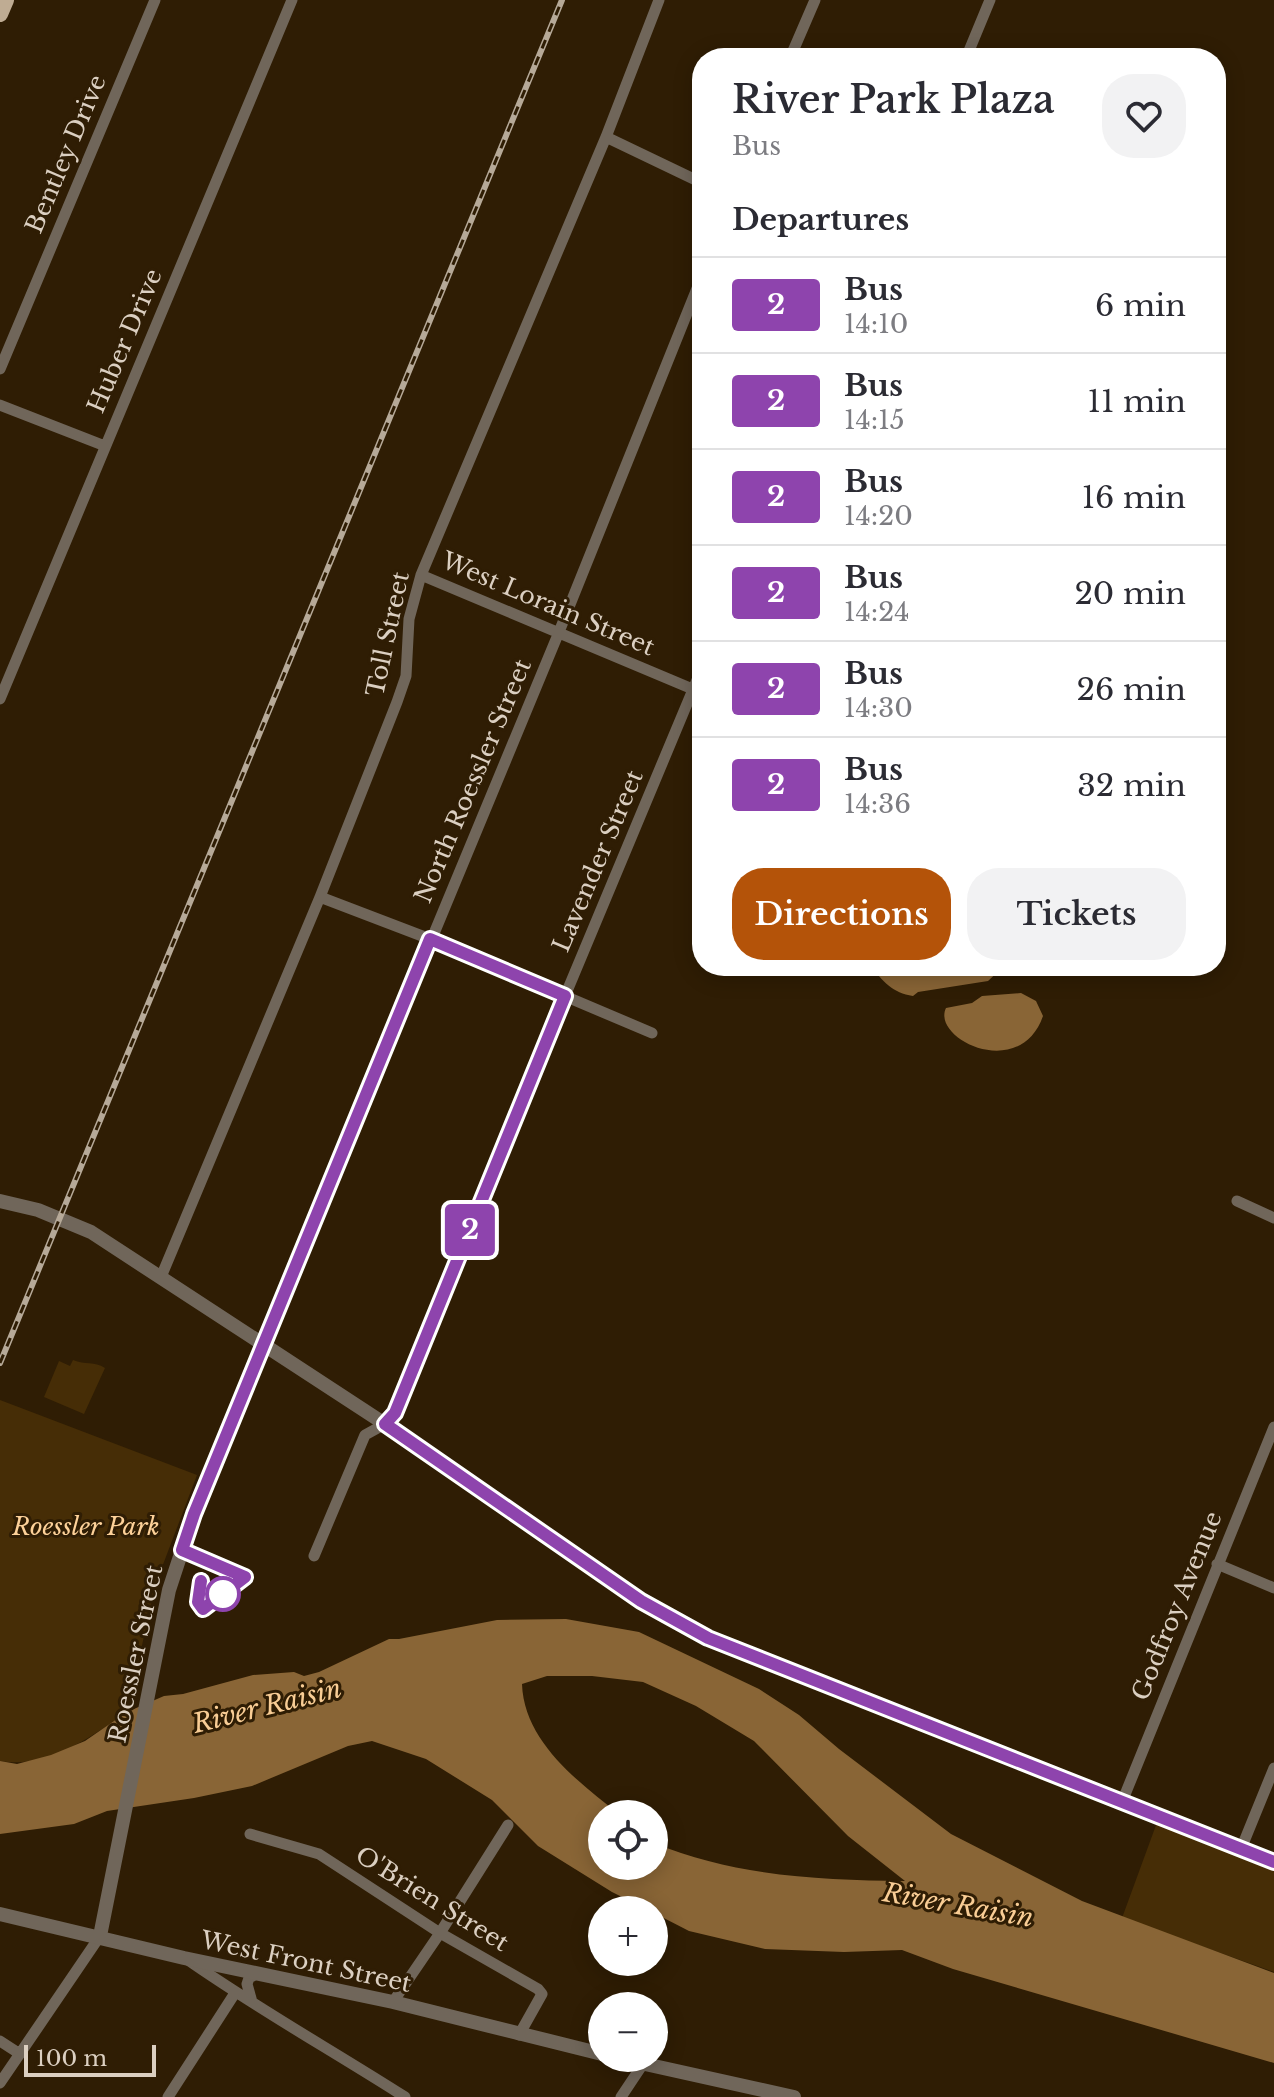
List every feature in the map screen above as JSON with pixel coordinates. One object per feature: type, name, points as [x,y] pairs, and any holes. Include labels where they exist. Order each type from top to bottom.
[{"type":"main road","points":[[0,14],[6,0]]},
{"type":"street","name":"Bentley Drive","points":[[0,369],[155,0]]},
{"type":"street","name":"Huber Drive","points":[[0,699],[292,0]]},
{"type":"street","name":"Toll Street","points":[[161,1277],[320,897],[406,676],[409,619],[421,575],[606,137],[659,0]]},
{"type":"street","points":[[794,48],[815,0]]},
{"type":"street","points":[[970,48],[990,0]]},
{"type":"street","points":[[606,137],[692,178]]},
{"type":"street","name":"North Roessler Street","points":[[263,1346],[559,632],[692,301]]},
{"type":"street","points":[[0,405],[105,446]]},
{"type":"street","name":"West Lorain Street","points":[[421,575],[692,688]]},
{"type":"street","name":"Lavender Street","points":[[314,1556],[358,1449],[370,1430],[385,1424],[395,1413],[565,996],[692,705]]},
{"type":"street","points":[[320,897],[430,939],[652,1033]]},
{"type":"street","points":[[0,1201],[38,1210],[91,1232],[385,1424],[641,1601],[708,1638],[1274,1862]]},
{"type":"street","points":[[1237,1201],[1274,1218]]},
{"type":"street","name":"Roessler Street","points":[[100,1936],[169,1590],[194,1514],[263,1346]]},
{"type":"street","name":"Godfroy Avenue","points":[[1122,1802],[1274,1427]]},
{"type":"street","points":[[1217,1564],[1274,1588]]},
{"type":"street","points":[[1241,1849],[1274,1768]]},
{"type":"street","points":[[393,2002],[508,1825]]},
{"type":"street","name":"O'Brien Street","points":[[250,1834],[319,1854],[440,1933],[538,1989],[542,1994],[519,2035]]},
{"type":"street","name":"West Front Street","points":[[0,1914],[184,1958],[393,2002],[588,2051]]},
{"type":"street","points":[[0,2083],[100,1936]]},
{"type":"street","points":[[184,1958],[235,1993],[405,2097]]},
{"type":"street","points":[[252,2002],[247,1984],[249,1978],[258,1973]]},
{"type":"street","points":[[168,2097],[235,1993]]},
{"type":"street","points":[[0,2041],[20,2054]]},
{"type":"street","points":[[668,2069],[794,2097]]},
{"type":"street","points":[[621,2097],[638,2072]]},
{"type":"green space","points":[[73,1360],[105,1368],[84,1414],[44,1397],[59,1361],[70,1366]]},
{"type":"green space","name":"Roessler Park","points":[[0,1400],[197,1475],[156,1583],[127,1712],[68,1749],[51,1756],[17,1762],[0,1761]]},
{"type":"green space","points":[[1159,1817],[1274,1862],[1274,1972],[1122,1918]]},
{"type":"water","points":[[993,976],[988,981],[918,992],[913,996],[889,986],[879,977]]},
{"type":"water","points":[[1021,993],[1036,1001],[1043,1016],[1032,1036],[1016,1047],[998,1051],[964,1042],[952,1032],[945,1020],[946,1008],[972,1003],[982,996]]},
{"type":"water","name":"River Raisin","points":[[566,1619],[639,1632],[759,1689],[799,1715],[951,1834],[1082,1901],[1274,1973],[1274,2063],[953,1969],[902,1950],[844,1952],[765,1949],[689,1931],[668,1920],[668,1896],[620,1896],[612,1892],[593,1880],[668,1880],[668,1848],[715,1863],[777,1874],[905,1881],[848,1836],[754,1741],[696,1706],[643,1682],[592,1676],[547,1676],[522,1684],[525,1705],[542,1741],[570,1773],[601,1800],[588,1800],[588,1877],[538,1846],[492,1800],[426,1759],[372,1741],[348,1746],[252,1786],[107,1811],[74,1824],[0,1834],[0,1761],[17,1764],[51,1755],[85,1741],[127,1712],[164,1696],[183,1694],[253,1675],[294,1672],[304,1676],[389,1639],[497,1620]]},
{"type":"railway","points":[[0,1363],[562,0]]},
{"type":"bus line","name":"2","points":[[201,1581],[198,1602],[203,1609],[245,1577],[182,1550],[194,1514],[430,939],[565,996],[395,1413],[385,1424],[641,1601],[708,1638],[1274,1862]]}]
